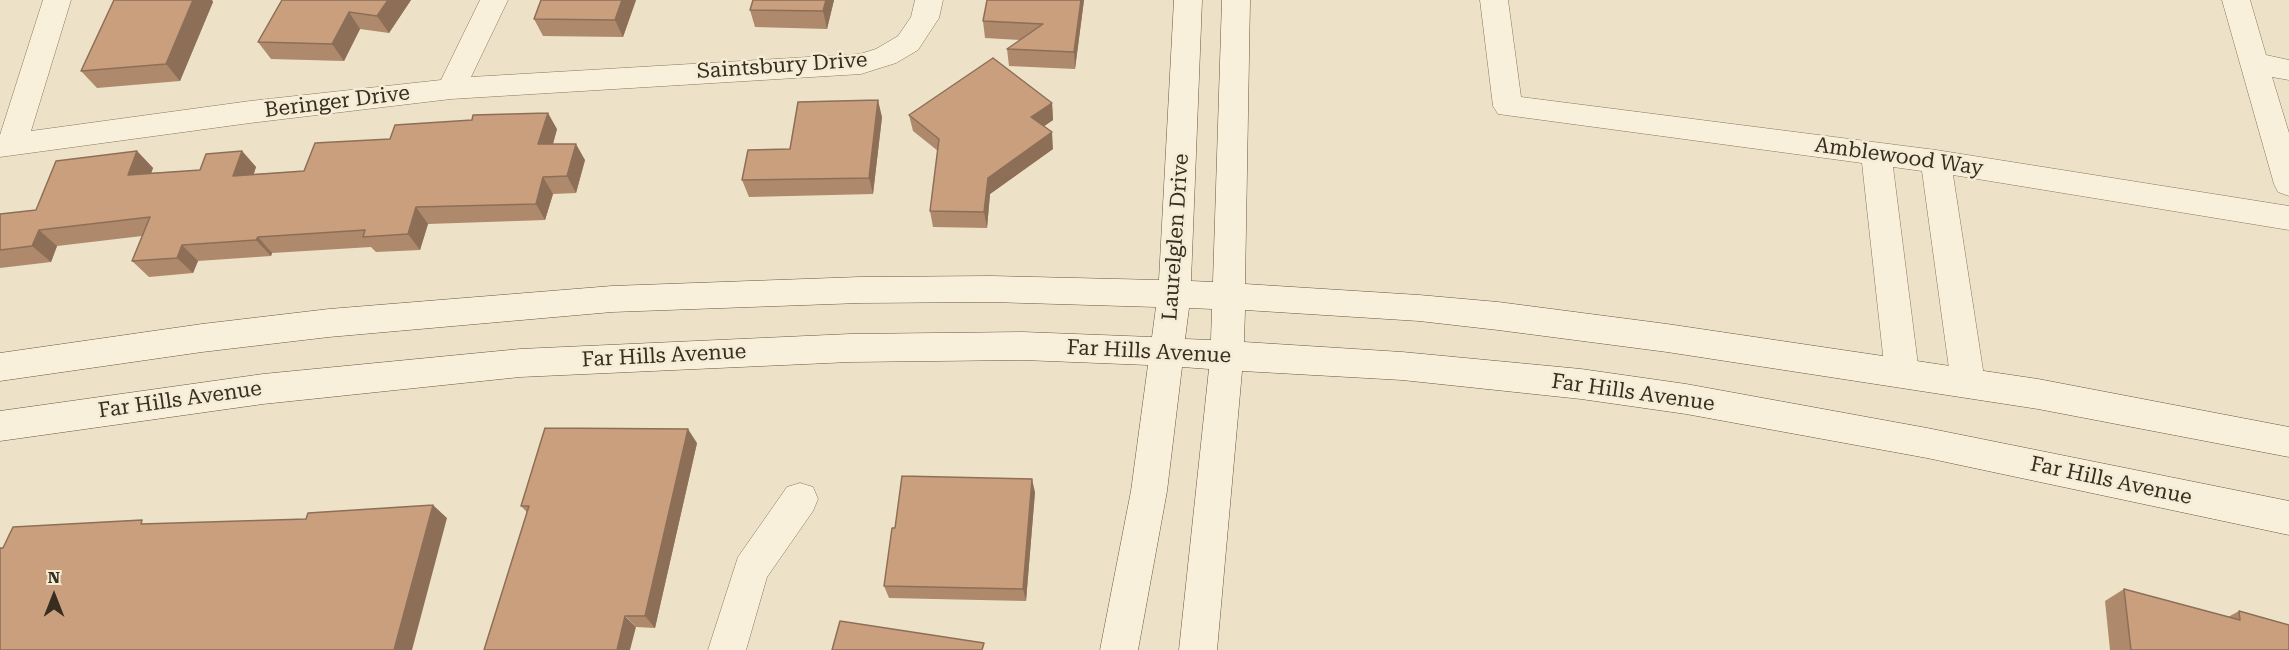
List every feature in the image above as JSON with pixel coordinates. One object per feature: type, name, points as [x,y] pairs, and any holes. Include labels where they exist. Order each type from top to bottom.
[{"type":"street","points":[[6,145],[57,0]]},
{"type":"street","points":[[451,89],[494,0]]},
{"type":"street","name":"Saintsbury Drive","points":[[675,74],[861,64],[886,56],[908,43],[925,18],[929,0]]},
{"type":"street","name":"Laurelglen Drive","points":[[1119,650],[1149,490],[1174,294],[1188,0]]},
{"type":"street","points":[[1198,650],[1227,356],[1236,0]]},
{"type":"street","name":"Amblewood Way","points":[[1494,0],[1508,106],[1935,161],[2289,218]]},
{"type":"street","points":[[2236,0],[2289,184]]},
{"type":"street","points":[[2254,63],[2289,70]]},
{"type":"street","name":"Beringer Drive","points":[[6,145],[250,112],[451,89],[675,74]]},
{"type":"street","points":[[1876,154],[1902,373]]},
{"type":"street","points":[[1935,161],[1968,383]]},
{"type":"street","points":[[0,368],[202,338],[329,323],[612,299],[860,290],[991,289],[1174,294],[1350,302],[1498,315],[1775,353],[1968,383],[2116,408],[2289,442]]},
{"type":"street","name":"Far Hills Avenue","points":[[0,426],[263,389],[520,363],[850,348],[1023,346],[1402,366],[1581,384],[1686,399],[1916,441],[2289,518]]},
{"type":"street","points":[[727,650],[751,569],[800,499]]},
{"type":"building","points":[[114,0],[193,0],[166,64],[81,71]]},
{"type":"building","points":[[282,0],[388,0],[377,16],[349,12],[332,44],[258,42]]},
{"type":"building","points":[[541,0],[622,0],[615,20],[534,19]]},
{"type":"building","points":[[753,0],[826,0],[823,11],[750,10]]},
{"type":"building","points":[[987,0],[1081,0],[1074,52],[1007,49],[1043,24],[983,21]]},
{"type":"building","points":[[993,58],[1052,103],[1031,117],[1052,132],[988,178],[984,212],[930,211],[939,139],[909,115]]},
{"type":"building","points":[[878,100],[869,178],[742,180],[748,150],[790,149],[798,102]]},
{"type":"building","points":[[548,113],[538,144],[576,144],[567,176],[543,177],[536,204],[416,207],[408,234],[363,237],[365,230],[258,237],[256,240],[182,245],[177,258],[132,261],[150,217],[39,230],[32,246],[0,250],[0,214],[36,210],[56,161],[137,151],[128,175],[200,170],[206,154],[242,151],[233,176],[304,171],[315,143],[390,139],[395,125],[472,120],[473,115]]},
{"type":"building","points":[[545,428],[688,429],[645,616],[625,616],[617,650],[484,650],[529,506],[521,506]]},
{"type":"building","points":[[902,476],[1032,479],[1023,589],[884,586]]},
{"type":"building","points":[[433,505],[394,650],[0,650],[0,548],[3,548],[13,527],[142,520],[141,524],[306,519],[308,513]]},
{"type":"building","points":[[2124,589],[2240,620],[2239,611],[2289,625],[2289,650],[2131,650]]},
{"type":"building","points":[[840,621],[984,643],[982,650],[832,650]]}]
